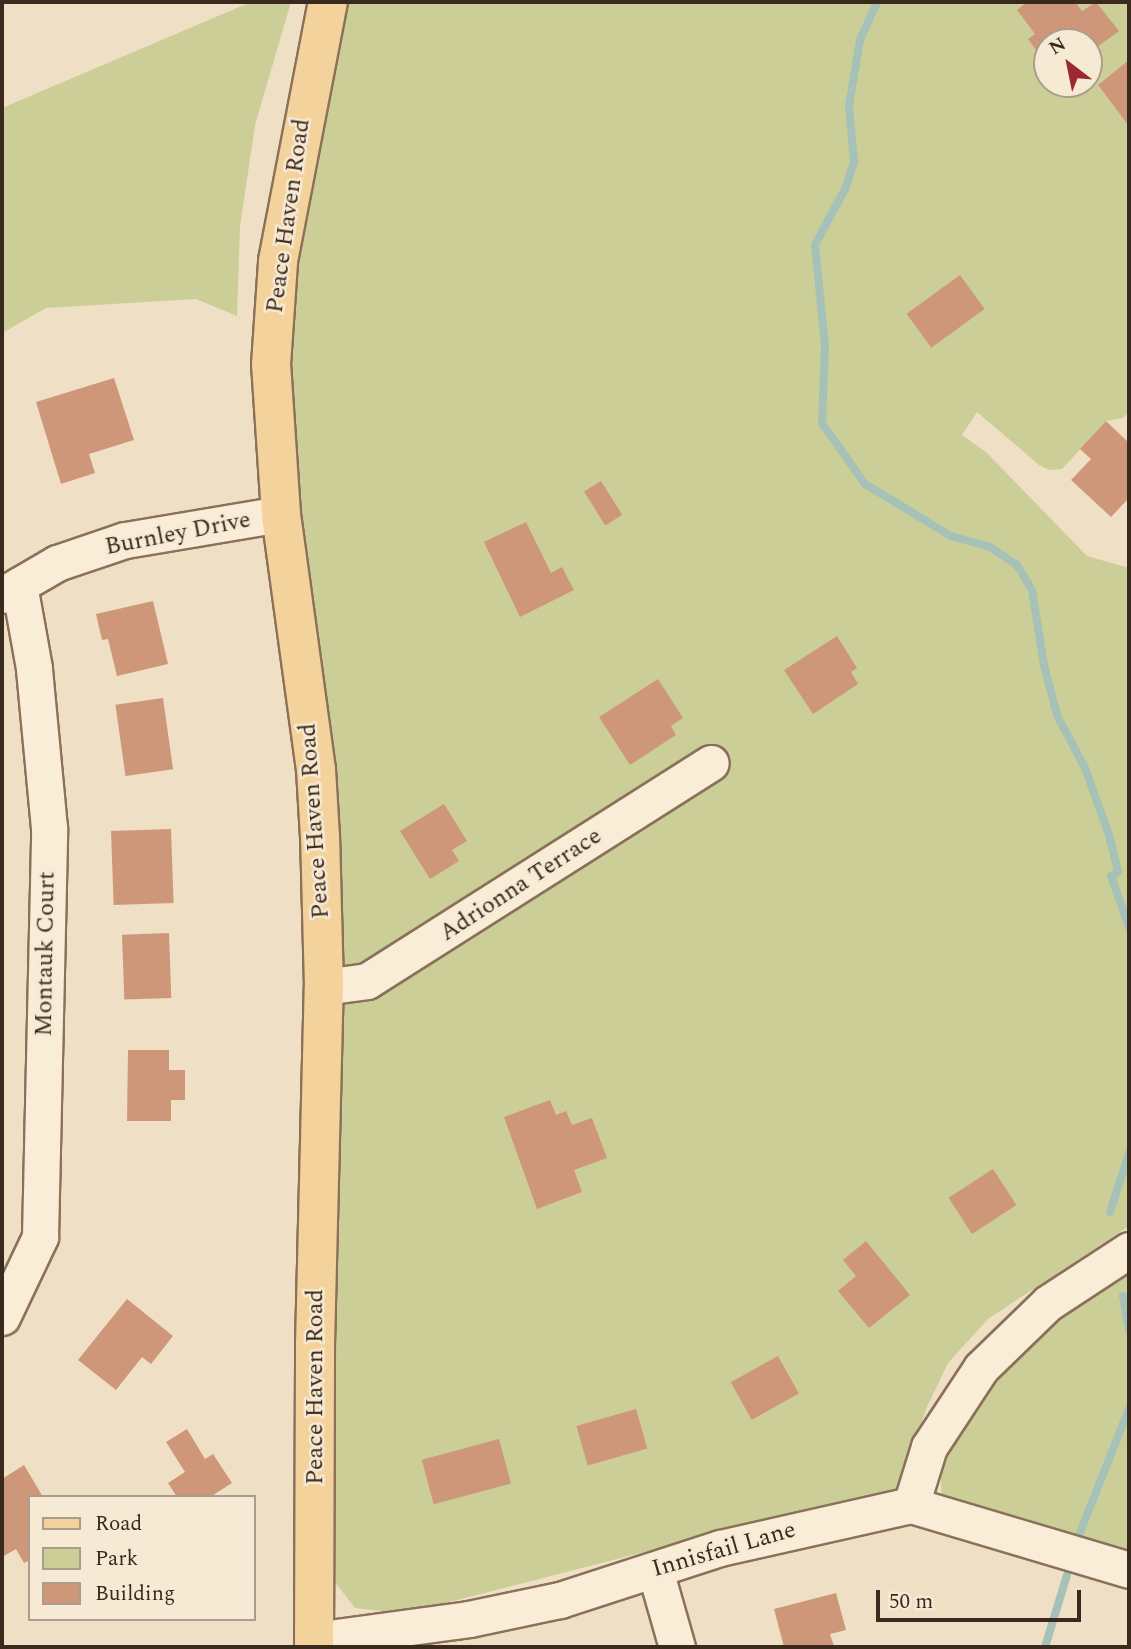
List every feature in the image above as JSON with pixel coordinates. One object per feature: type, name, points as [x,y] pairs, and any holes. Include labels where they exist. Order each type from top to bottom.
[{"type":"main road","name":"Peace Haven Road","points":[[314,1644],[315,1345],[324,988],[316,770],[281,514],[271,365],[278,261],[328,2]]},
{"type":"street","name":"Burnley Drive","points":[[11,590],[57,563],[125,540],[281,514]]},
{"type":"street","name":"Montauk Court","points":[[2,1317],[40,1237],[49,828],[34,668],[11,590]]},
{"type":"street","name":"Adrionna Terrace","points":[[324,988],[366,981],[711,763]]},
{"type":"street","points":[[911,1505],[929,1447],[981,1368],[1048,1303],[1129,1250]]},
{"type":"street","name":"Innisfail Lane","points":[[314,1644],[469,1619],[560,1600],[785,1531],[911,1505],[1129,1570]]},
{"type":"street","points":[[655,1570],[677,1647]]},
{"type":"green space","points":[[251,2],[291,2],[255,125],[240,226],[237,316],[196,299],[46,308],[2,333],[2,108]]},
{"type":"green space","points":[[345,2],[1129,2],[1129,411],[1123,418],[1106,421],[1062,469],[1049,470],[1039,465],[977,412],[962,435],[986,452],[1087,556],[1129,568],[1129,1226],[988,1319],[948,1363],[927,1407],[895,1499],[679,1543],[426,1608],[390,1612],[355,1608],[331,1577],[334,1290],[323,703],[289,422],[302,207]]},
{"type":"green space","points":[[1129,1265],[1129,1555],[1025,1518],[942,1499],[940,1460],[958,1415],[1030,1328]]},
{"type":"building","points":[[1027,2],[1075,2],[1082,11],[1096,2],[1119,31],[1103,43],[1103,28],[1033,28],[1033,31],[1017,10]]},
{"type":"building","points":[[1129,60],[1129,126],[1103,92],[1103,81]]},
{"type":"building","points":[[960,275],[985,309],[931,348],[907,314]]},
{"type":"building","points":[[114,378],[134,440],[89,454],[95,473],[61,484],[36,402]]},
{"type":"building","points":[[1106,421],[1129,443],[1129,498],[1111,517],[1071,480],[1091,459],[1080,449]]},
{"type":"building","points":[[601,481],[622,515],[605,526],[584,492]]},
{"type":"building","points":[[526,522],[551,573],[562,567],[574,590],[520,617],[484,542]]},
{"type":"building","points":[[153,601],[168,664],[117,676],[108,639],[102,640],[96,614]]},
{"type":"building","points":[[837,636],[857,668],[851,672],[858,684],[813,714],[784,670]]},
{"type":"building","points":[[658,679],[683,718],[671,726],[676,735],[630,765],[599,717]]},
{"type":"building","points":[[163,698],[173,769],[125,776],[115,705]]},
{"type":"building","points":[[444,804],[467,841],[452,850],[459,861],[430,879],[400,831]]},
{"type":"building","points":[[171,829],[174,903],[114,905],[111,831]]},
{"type":"building","points":[[169,933],[171,998],[124,1000],[122,935]]},
{"type":"building","points":[[128,1050],[169,1050],[169,1070],[185,1070],[185,1100],[171,1100],[171,1121],[127,1121]]},
{"type":"building","points":[[550,1100],[556,1115],[566,1111],[572,1125],[592,1118],[607,1158],[574,1170],[582,1192],[537,1209],[504,1117]]},
{"type":"building","points":[[993,1169],[1016,1205],[972,1234],[949,1198]]},
{"type":"building","points":[[866,1241],[910,1295],[869,1328],[838,1291],[856,1276],[843,1260]]},
{"type":"building","points":[[127,1299],[173,1336],[151,1364],[142,1357],[116,1390],[78,1360]]},
{"type":"building","points":[[778,1356],[799,1394],[752,1420],[731,1382]]},
{"type":"building","points":[[636,1409],[647,1448],[588,1466],[576,1426]]},
{"type":"building","points":[[187,1429],[205,1459],[213,1454],[232,1483],[213,1495],[176,1495],[168,1483],[185,1472],[166,1442]]},
{"type":"building","points":[[499,1439],[511,1483],[434,1504],[422,1460]]},
{"type":"building","points":[[24,1465],[42,1495],[28,1495],[28,1561],[24,1563],[16,1549],[2,1557],[2,1479]]},
{"type":"building","points":[[836,1593],[846,1630],[830,1634],[834,1646],[784,1647],[774,1609]]},
{"type":"waterway","points":[[877,2],[860,40],[849,106],[854,162],[846,187],[815,245],[825,345],[822,423],[865,484],[951,536],[990,547],[1017,565],[1032,590],[1044,665],[1057,715],[1085,768],[1109,835],[1118,872],[1111,876],[1129,927]]},
{"type":"waterway","points":[[1110,1212],[1129,1153]]},
{"type":"waterway","points":[[1123,1296],[1129,1331]]},
{"type":"waterway","points":[[1079,1535],[1129,1409]]},
{"type":"waterway","points":[[1045,1647],[1067,1575]]}]
